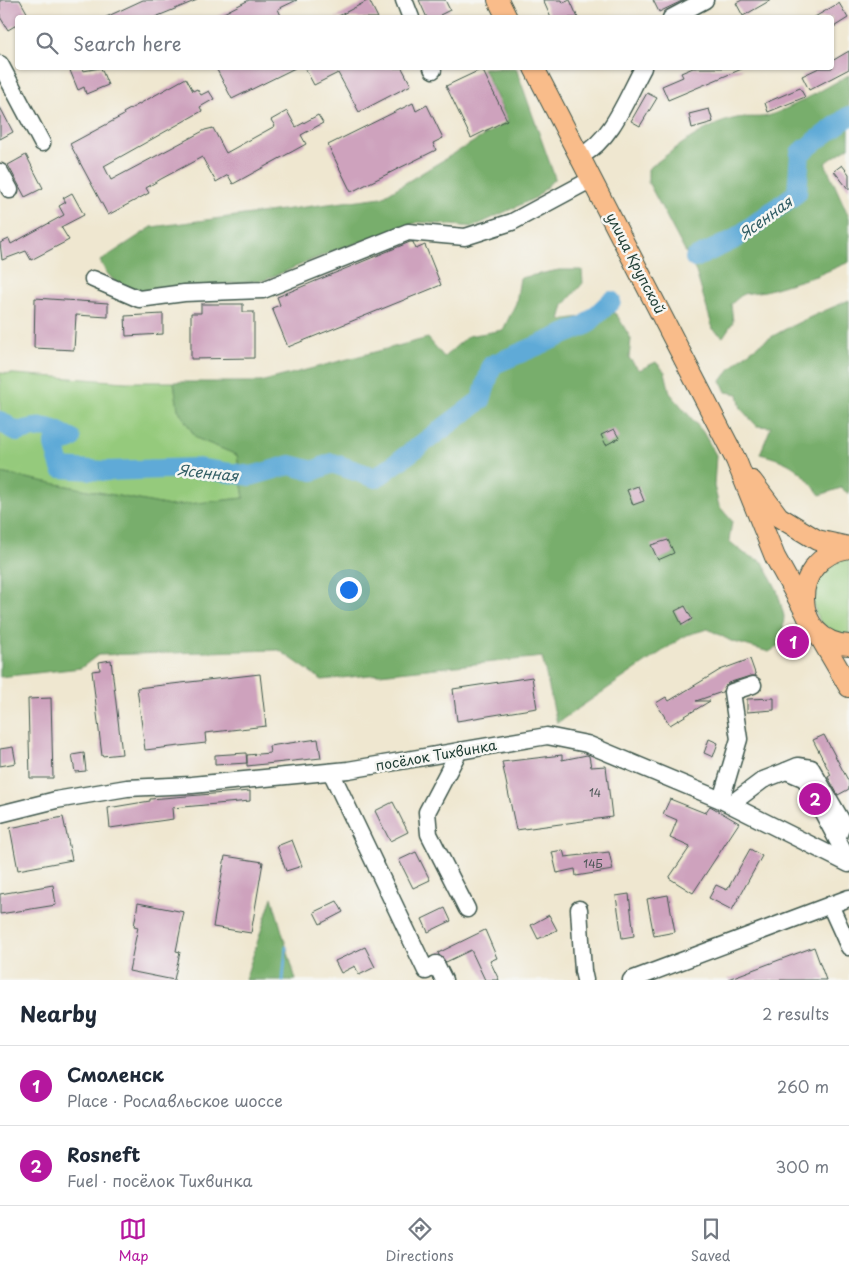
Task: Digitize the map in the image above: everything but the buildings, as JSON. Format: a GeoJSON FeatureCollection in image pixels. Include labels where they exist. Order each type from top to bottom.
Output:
{"type":"FeatureCollection","features":[{"type":"Feature","properties":{"kind":"main road"},"geometry":{"type":"LineString","coordinates":[[498,0],[506,15]]}},
{"type":"Feature","properties":{"kind":"main road","name":"улица Крупской"},"geometry":{"type":"LineString","coordinates":[[535,70],[736,460],[775,556],[849,687]]}},
{"type":"Feature","properties":{"kind":"main road","name":"улица Крупской"},"geometry":{"type":"LineString","coordinates":[[736,460],[779,517],[817,540],[849,548]]}},
{"type":"Feature","properties":{"kind":"main road"},"geometry":{"type":"LineString","coordinates":[[849,548],[838,550],[815,564],[808,576],[804,602],[810,621],[833,642],[849,645]]}},
{"type":"Feature","properties":{"kind":"street"},"geometry":{"type":"LineString","coordinates":[[404,0],[410,15]]}},
{"type":"Feature","properties":{"kind":"street"},"geometry":{"type":"LineString","coordinates":[[676,15],[705,0]]}},
{"type":"Feature","properties":{"kind":"street"},"geometry":{"type":"LineString","coordinates":[[0,64],[42,143]]}},
{"type":"Feature","properties":{"kind":"street"},"geometry":{"type":"LineString","coordinates":[[581,156],[593,149],[604,139],[642,70]]}},
{"type":"Feature","properties":{"kind":"street"},"geometry":{"type":"LineString","coordinates":[[0,172],[10,190]]}},
{"type":"Feature","properties":{"kind":"street"},"geometry":{"type":"LineString","coordinates":[[93,279],[140,299],[184,294],[264,290],[408,232],[465,237],[512,222],[592,179]]}},
{"type":"Feature","properties":{"kind":"street"},"geometry":{"type":"LineString","coordinates":[[726,802],[739,740],[732,692],[753,685]]}},
{"type":"Feature","properties":{"kind":"street","name":"посёлок Тихвинка"},"geometry":{"type":"LineString","coordinates":[[0,814],[56,800],[127,788],[192,785],[331,772],[547,736],[587,744],[726,802],[849,863]]}},
{"type":"Feature","properties":{"kind":"street"},"geometry":{"type":"LineString","coordinates":[[459,751],[427,812],[429,834],[467,909]]}},
{"type":"Feature","properties":{"kind":"street"},"geometry":{"type":"LineString","coordinates":[[726,802],[764,780],[786,771],[804,779],[849,863]]}},
{"type":"Feature","properties":{"kind":"street"},"geometry":{"type":"LineString","coordinates":[[331,772],[426,970],[436,964],[444,980]]}},
{"type":"Feature","properties":{"kind":"street"},"geometry":{"type":"LineString","coordinates":[[631,980],[849,898]]}},
{"type":"Feature","properties":{"kind":"street"},"geometry":{"type":"LineString","coordinates":[[830,905],[849,947]]}},
{"type":"Feature","properties":{"kind":"street"},"geometry":{"type":"LineString","coordinates":[[579,909],[583,972],[586,980]]}},
{"type":"Feature","properties":{"kind":"green space"},"geometry":{"type":"Polygon","coordinates":[[[484,70],[517,70],[555,178],[537,197],[473,227],[419,222],[331,252],[265,280],[142,293],[116,283],[106,272],[100,261],[152,227],[382,197],[508,121],[484,70]]]}},
{"type":"Feature","properties":{"kind":"green space"},"geometry":{"type":"Polygon","coordinates":[[[849,75],[849,147],[825,163],[849,217],[849,262],[816,276],[765,291],[743,294],[731,304],[733,322],[723,337],[713,329],[696,272],[648,182],[648,169],[679,146],[713,126],[737,118],[771,115],[849,75]]]}},
{"type":"Feature","properties":{"kind":"green space"},"geometry":{"type":"Polygon","coordinates":[[[559,270],[582,270],[583,283],[564,305],[560,320],[581,317],[599,303],[617,315],[631,339],[629,358],[639,370],[656,362],[665,372],[670,393],[703,432],[716,455],[714,486],[719,506],[732,521],[729,541],[745,554],[763,562],[777,590],[784,616],[782,644],[769,652],[731,641],[708,629],[686,635],[557,723],[542,657],[322,680],[279,650],[98,655],[81,668],[0,677],[0,473],[170,506],[244,498],[237,455],[196,438],[178,409],[174,382],[260,382],[428,338],[444,357],[468,336],[503,330],[516,303],[520,278],[559,270]]]}},
{"type":"Feature","properties":{"kind":"green space"},"geometry":{"type":"Polygon","coordinates":[[[849,300],[849,494],[841,488],[820,495],[807,479],[794,468],[780,460],[760,454],[771,427],[757,426],[741,409],[738,394],[726,392],[721,381],[747,354],[762,343],[797,324],[849,300]]]}},
{"type":"Feature","properties":{"kind":"green space"},"geometry":{"type":"Polygon","coordinates":[[[0,373],[126,382],[174,382],[178,409],[196,438],[237,455],[244,498],[170,506],[0,473],[0,373]]]}},
{"type":"Feature","properties":{"kind":"green space"},"geometry":{"type":"Polygon","coordinates":[[[849,556],[849,638],[836,634],[825,627],[816,613],[813,597],[816,581],[824,567],[849,556]]]}},
{"type":"Feature","properties":{"kind":"green space"},"geometry":{"type":"Polygon","coordinates":[[[272,897],[296,980],[245,980],[272,897]]]}},
{"type":"Feature","properties":{"kind":"waterway","name":"Ясенная"},"geometry":{"type":"LineString","coordinates":[[695,258],[733,240],[797,193],[800,153],[849,116]]}},
{"type":"Feature","properties":{"kind":"waterway","name":"Ясенная"},"geometry":{"type":"LineString","coordinates":[[0,421],[17,432],[39,427],[57,431],[71,439],[54,445],[61,468],[106,471],[196,468],[251,476],[290,465],[313,471],[332,463],[376,478],[481,400],[492,365],[586,325],[611,301]]}},
{"type":"Feature","properties":{"kind":"waterway"},"geometry":{"type":"LineString","coordinates":[[283,980],[286,947]]}},
{"type":"Feature","properties":{"kind":"place","name":"Смоленск"},"geometry":{"type":"Point","coordinates":[793,642]}},
{"type":"Feature","properties":{"kind":"place","name":"Rosneft"},"geometry":{"type":"Point","coordinates":[815,799]}}]}
